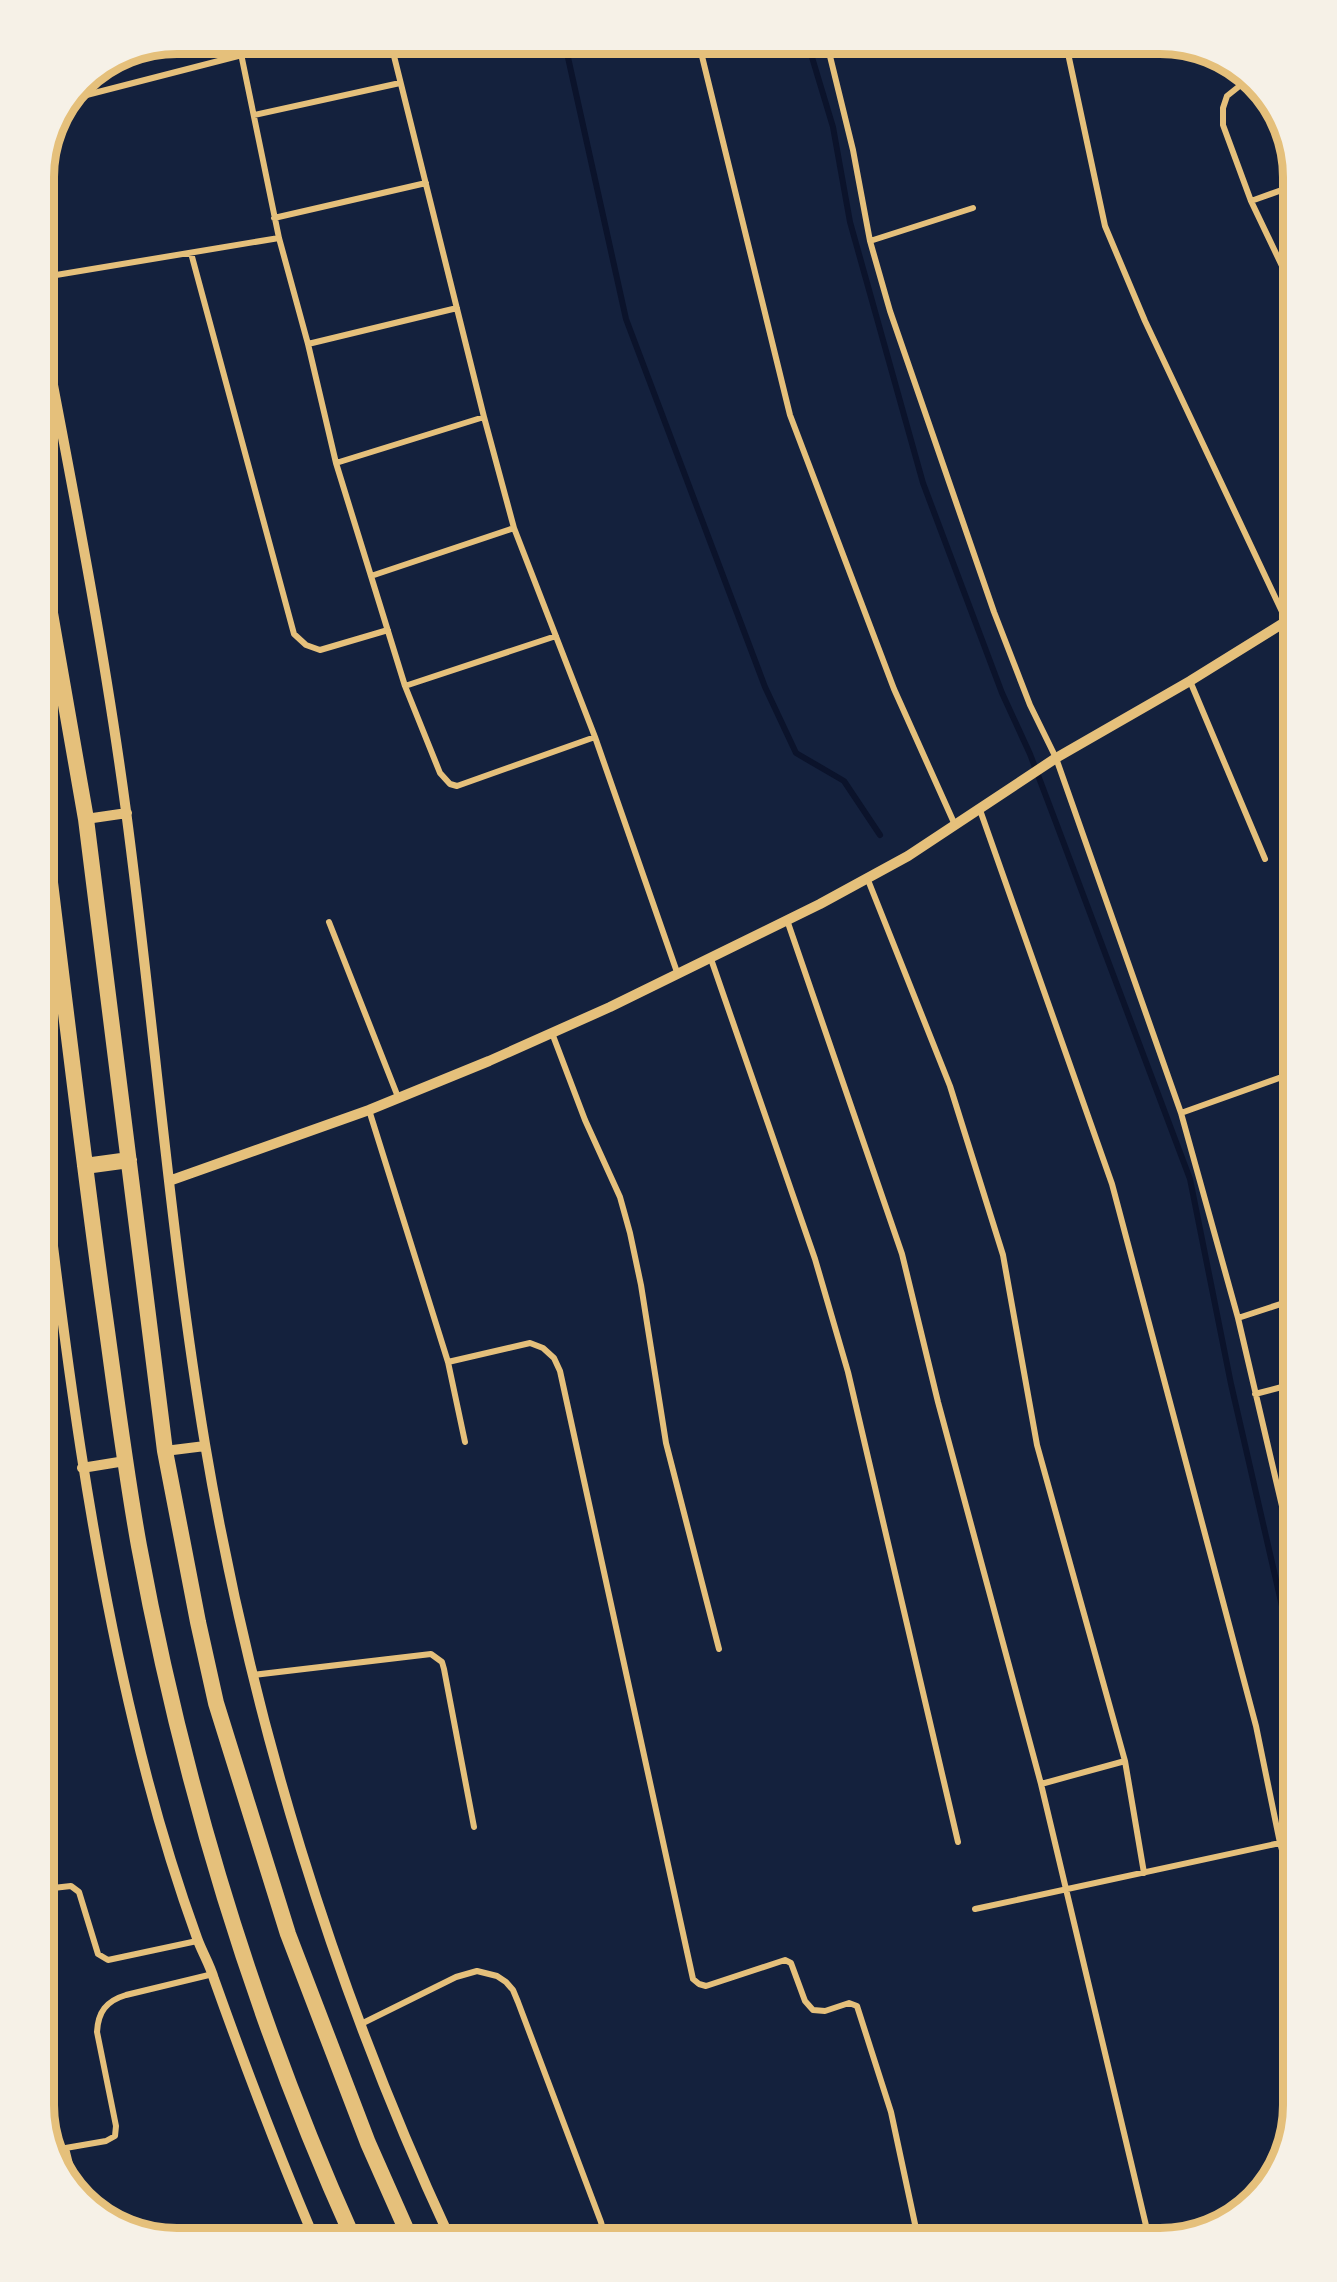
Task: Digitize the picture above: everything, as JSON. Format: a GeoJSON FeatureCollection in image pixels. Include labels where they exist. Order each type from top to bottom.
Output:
{"type":"FeatureCollection","features":[{"type":"Feature","properties":{"kind":"highway"},"geometry":{"type":"LineString","coordinates":[[54,636],[86,819],[165,1451],[198,1622],[216,1703],[288,1934],[340,2073],[406,2228]]}},
{"type":"Feature","properties":{"kind":"highway"},"geometry":{"type":"LineString","coordinates":[[54,915],[125,1461],[156,1631],[192,1779],[221,1884],[276,2049],[349,2228]]}},
{"type":"Feature","properties":{"kind":"highway"},"geometry":{"type":"LineString","coordinates":[[85,1166],[129,1160]]}},
{"type":"Feature","properties":{"kind":"street"},"geometry":{"type":"LineString","coordinates":[[393,54],[514,528],[595,738],[678,975]]}},
{"type":"Feature","properties":{"kind":"street"},"geometry":{"type":"LineString","coordinates":[[701,54],[789,415],[894,689],[955,825]]}},
{"type":"Feature","properties":{"kind":"street"},"geometry":{"type":"LineString","coordinates":[[829,54],[853,150],[870,242],[890,311],[994,612],[1030,705],[1056,758],[1180,1113],[1238,1318],[1283,1511]]}},
{"type":"Feature","properties":{"kind":"street"},"geometry":{"type":"LineString","coordinates":[[1068,54],[1105,226],[1145,321],[1283,605]]}},
{"type":"Feature","properties":{"kind":"street"},"geometry":{"type":"LineString","coordinates":[[85,95],[242,55],[274,218],[308,344],[336,463],[405,686],[440,773],[450,784],[457,786],[595,738]]}},
{"type":"Feature","properties":{"kind":"street"},"geometry":{"type":"LineString","coordinates":[[254,115],[400,83]]}},
{"type":"Feature","properties":{"kind":"street"},"geometry":{"type":"LineString","coordinates":[[1241,84],[1227,96],[1223,108],[1223,125],[1251,201],[1283,268]]}},
{"type":"Feature","properties":{"kind":"street"},"geometry":{"type":"LineString","coordinates":[[274,218],[426,183]]}},
{"type":"Feature","properties":{"kind":"street"},"geometry":{"type":"LineString","coordinates":[[1251,201],[1283,190]]}},
{"type":"Feature","properties":{"kind":"street"},"geometry":{"type":"LineString","coordinates":[[870,242],[973,208]]}},
{"type":"Feature","properties":{"kind":"street"},"geometry":{"type":"LineString","coordinates":[[54,275],[279,238]]}},
{"type":"Feature","properties":{"kind":"street"},"geometry":{"type":"LineString","coordinates":[[191,253],[294,634],[306,645],[320,650],[388,630]]}},
{"type":"Feature","properties":{"kind":"street"},"geometry":{"type":"LineString","coordinates":[[308,344],[458,308]]}},
{"type":"Feature","properties":{"kind":"street"},"geometry":{"type":"LineString","coordinates":[[54,392],[107,681],[127,813],[169,1181],[205,1446],[252,1676],[303,1856],[361,2024],[446,2228]]}},
{"type":"Feature","properties":{"kind":"street"},"geometry":{"type":"LineString","coordinates":[[336,463],[484,417]]}},
{"type":"Feature","properties":{"kind":"street"},"geometry":{"type":"LineString","coordinates":[[371,576],[514,528]]}},
{"type":"Feature","properties":{"kind":"street"},"geometry":{"type":"LineString","coordinates":[[169,1181],[369,1110],[489,1061],[711,959],[868,880],[980,810],[1056,758],[1190,681],[1283,623]]}},
{"type":"Feature","properties":{"kind":"street"},"geometry":{"type":"LineString","coordinates":[[405,686],[556,636]]}},
{"type":"Feature","properties":{"kind":"street"},"geometry":{"type":"LineString","coordinates":[[1190,681],[1265,860]]}},
{"type":"Feature","properties":{"kind":"street"},"geometry":{"type":"LineString","coordinates":[[980,810],[1112,1184],[1256,1726],[1283,1854]]}},
{"type":"Feature","properties":{"kind":"street"},"geometry":{"type":"LineString","coordinates":[[86,819],[127,813]]}},
{"type":"Feature","properties":{"kind":"street"},"geometry":{"type":"LineString","coordinates":[[868,880],[950,1086],[1003,1255],[1037,1445],[1125,1761],[1144,1873]]}},
{"type":"Feature","properties":{"kind":"street"},"geometry":{"type":"LineString","coordinates":[[787,920],[902,1254],[938,1402],[1041,1784],[1147,2228]]}},
{"type":"Feature","properties":{"kind":"street"},"geometry":{"type":"LineString","coordinates":[[329,921],[398,1097]]}},
{"type":"Feature","properties":{"kind":"street"},"geometry":{"type":"LineString","coordinates":[[711,959],[815,1259],[848,1372],[958,1842]]}},
{"type":"Feature","properties":{"kind":"street"},"geometry":{"type":"LineString","coordinates":[[552,1032],[585,1120],[613,1178],[627,1224],[641,1285],[666,1443],[719,1649]]}},
{"type":"Feature","properties":{"kind":"street"},"geometry":{"type":"LineString","coordinates":[[1180,1113],[1283,1077]]}},
{"type":"Feature","properties":{"kind":"street"},"geometry":{"type":"LineString","coordinates":[[369,1110],[448,1362],[465,1442]]}},
{"type":"Feature","properties":{"kind":"street"},"geometry":{"type":"LineString","coordinates":[[54,1268],[95,1544],[134,1725],[158,1814],[197,1941],[213,1974],[280,2160],[310,2228]]}},
{"type":"Feature","properties":{"kind":"street"},"geometry":{"type":"LineString","coordinates":[[1238,1318],[1283,1303]]}},
{"type":"Feature","properties":{"kind":"street"},"geometry":{"type":"LineString","coordinates":[[448,1362],[530,1343],[543,1348],[554,1358],[560,1371],[693,1979],[706,1986],[788,1961],[793,1967],[805,2001],[813,2010],[819,2012],[849,2003],[857,2006],[891,2112],[916,2228]]}},
{"type":"Feature","properties":{"kind":"street"},"geometry":{"type":"LineString","coordinates":[[1255,1394],[1283,1387]]}},
{"type":"Feature","properties":{"kind":"street"},"geometry":{"type":"LineString","coordinates":[[165,1451],[205,1446]]}},
{"type":"Feature","properties":{"kind":"street"},"geometry":{"type":"LineString","coordinates":[[82,1468],[125,1461]]}},
{"type":"Feature","properties":{"kind":"street"},"geometry":{"type":"LineString","coordinates":[[252,1676],[431,1654],[437,1657],[444,1669],[474,1827]]}},
{"type":"Feature","properties":{"kind":"street"},"geometry":{"type":"LineString","coordinates":[[1041,1784],[1125,1761]]}},
{"type":"Feature","properties":{"kind":"street"},"geometry":{"type":"LineString","coordinates":[[975,1909],[1280,1843]]}},
{"type":"Feature","properties":{"kind":"street"},"geometry":{"type":"LineString","coordinates":[[54,1888],[71,1887],[76,1888],[79,1892],[98,1954],[102,1958],[108,1960],[197,1941]]}},
{"type":"Feature","properties":{"kind":"street"},"geometry":{"type":"LineString","coordinates":[[361,2024],[466,1973],[487,1972],[506,1982],[513,1990],[518,2002],[602,2228]]}},
{"type":"Feature","properties":{"kind":"street"},"geometry":{"type":"LineString","coordinates":[[63,2149],[111,2140],[117,2131],[97,2032],[97,2019],[103,2008],[113,1999],[213,1974]]}},
{"type":"Feature","properties":{"kind":"street"},"geometry":{"type":"LineString","coordinates":[[66,2148],[70,2164]]}},
{"type":"Feature","properties":{"kind":"waterway"},"geometry":{"type":"LineString","coordinates":[[567,54],[626,319],[765,687],[796,753],[844,781],[880,835]]}},
{"type":"Feature","properties":{"kind":"waterway"},"geometry":{"type":"LineString","coordinates":[[811,54],[833,127],[850,222],[923,483],[1002,693],[1030,754],[1190,1179],[1231,1384],[1283,1610]]}}]}
